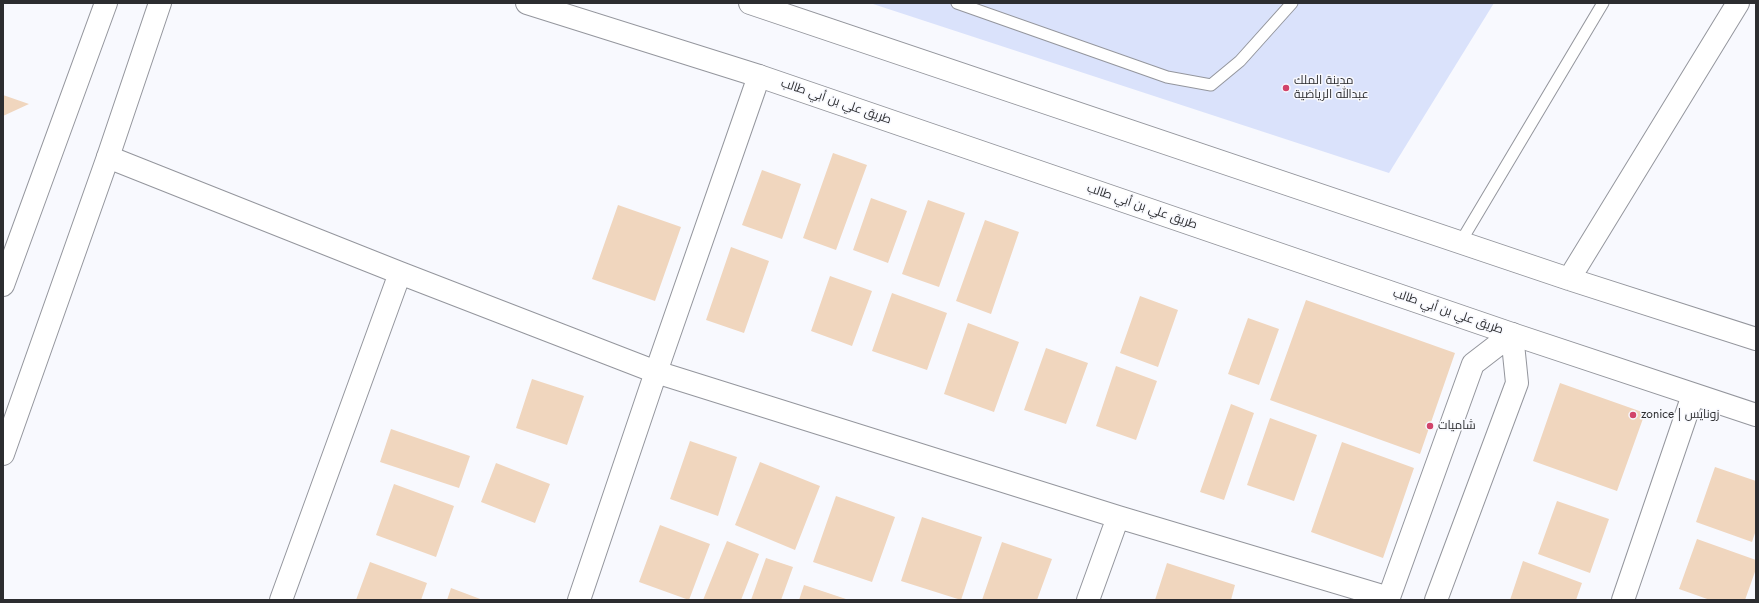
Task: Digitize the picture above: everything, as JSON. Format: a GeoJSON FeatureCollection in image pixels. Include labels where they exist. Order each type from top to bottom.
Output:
{"type":"FeatureCollection","features":[{"type":"Feature","properties":{"kind":"street"},"geometry":{"type":"LineString","coordinates":[[3,285],[106,3]]}},
{"type":"Feature","properties":{"kind":"street"},"geometry":{"type":"LineString","coordinates":[[3,454],[108,157],[160,3]]}},
{"type":"Feature","properties":{"kind":"street","name":"طريق علي بن أبي طالب"},"geometry":{"type":"LineString","coordinates":[[527,3],[759,76],[1512,334],[1756,415]]}},
{"type":"Feature","properties":{"kind":"street"},"geometry":{"type":"LineString","coordinates":[[750,3],[1460,243],[1756,339]]}},
{"type":"Feature","properties":{"kind":"street"},"geometry":{"type":"LineString","coordinates":[[1569,279],[1738,3]]}},
{"type":"Feature","properties":{"kind":"street"},"geometry":{"type":"LineString","coordinates":[[579,600],[656,372],[759,76]]}},
{"type":"Feature","properties":{"kind":"street"},"geometry":{"type":"LineString","coordinates":[[108,157],[400,273],[656,372],[1118,517],[1388,599],[1473,364],[1512,334]]}},
{"type":"Feature","properties":{"kind":"street"},"geometry":{"type":"LineString","coordinates":[[281,600],[400,273]]}},
{"type":"Feature","properties":{"kind":"street"},"geometry":{"type":"LineString","coordinates":[[1436,600],[1518,383],[1512,334]]}},
{"type":"Feature","properties":{"kind":"street"},"geometry":{"type":"LineString","coordinates":[[1623,600],[1694,395]]}},
{"type":"Feature","properties":{"kind":"street"},"geometry":{"type":"LineString","coordinates":[[1088,600],[1118,517]]}},
{"type":"Feature","properties":{"kind":"lane"},"geometry":{"type":"LineString","coordinates":[[958,3],[1167,77],[1211,85],[1240,61],[1292,3]]}},
{"type":"Feature","properties":{"kind":"lane"},"geometry":{"type":"LineString","coordinates":[[1460,243],[1604,3]]}},
{"type":"Feature","properties":{"kind":"shaded area","name":"مدينة الملك عبدالله الرياضية"},"geometry":{"type":"Polygon","coordinates":[[[870,3],[1494,3],[1389,173],[870,3]]]}},
{"type":"Feature","properties":{"kind":"building"},"geometry":{"type":"Polygon","coordinates":[[[3,95],[29,104],[3,116],[3,95]]]}},
{"type":"Feature","properties":{"kind":"building"},"geometry":{"type":"Polygon","coordinates":[[[833,153],[867,165],[836,250],[803,238],[833,153]]]}},
{"type":"Feature","properties":{"kind":"building"},"geometry":{"type":"Polygon","coordinates":[[[762,170],[801,184],[782,239],[742,225],[762,170]]]}},
{"type":"Feature","properties":{"kind":"building"},"geometry":{"type":"Polygon","coordinates":[[[871,198],[907,211],[888,263],[853,250],[871,198]]]}},
{"type":"Feature","properties":{"kind":"building"},"geometry":{"type":"Polygon","coordinates":[[[928,200],[965,213],[939,287],[902,274],[928,200]]]}},
{"type":"Feature","properties":{"kind":"building"},"geometry":{"type":"Polygon","coordinates":[[[618,205],[681,227],[655,301],[592,279],[618,205]]]}},
{"type":"Feature","properties":{"kind":"building"},"geometry":{"type":"Polygon","coordinates":[[[985,220],[1019,232],[991,314],[956,301],[985,220]]]}},
{"type":"Feature","properties":{"kind":"building"},"geometry":{"type":"Polygon","coordinates":[[[731,247],[769,261],[744,333],[706,320],[731,247]]]}},
{"type":"Feature","properties":{"kind":"building"},"geometry":{"type":"Polygon","coordinates":[[[830,276],[872,291],[852,346],[811,331],[830,276]]]}},
{"type":"Feature","properties":{"kind":"building"},"geometry":{"type":"Polygon","coordinates":[[[892,293],[947,313],[927,370],[872,351],[892,293]]]}},
{"type":"Feature","properties":{"kind":"building"},"geometry":{"type":"Polygon","coordinates":[[[1140,296],[1178,310],[1158,367],[1120,353],[1140,296]]]}},
{"type":"Feature","properties":{"kind":"building"},"geometry":{"type":"Polygon","coordinates":[[[1306,300],[1455,353],[1420,454],[1270,400],[1306,300]]]}},
{"type":"Feature","properties":{"kind":"building"},"geometry":{"type":"Polygon","coordinates":[[[1248,318],[1279,329],[1259,385],[1228,374],[1248,318]]]}},
{"type":"Feature","properties":{"kind":"building"},"geometry":{"type":"Polygon","coordinates":[[[968,323],[1019,342],[994,412],[944,394],[968,323]]]}},
{"type":"Feature","properties":{"kind":"building"},"geometry":{"type":"Polygon","coordinates":[[[1046,348],[1088,363],[1066,424],[1024,410],[1046,348]]]}},
{"type":"Feature","properties":{"kind":"building"},"geometry":{"type":"Polygon","coordinates":[[[1116,366],[1157,381],[1136,440],[1096,426],[1116,366]]]}},
{"type":"Feature","properties":{"kind":"building"},"geometry":{"type":"Polygon","coordinates":[[[532,379],[584,396],[567,445],[516,428],[532,379]]]}},
{"type":"Feature","properties":{"kind":"building"},"geometry":{"type":"Polygon","coordinates":[[[1560,383],[1645,413],[1617,491],[1533,461],[1560,383]]]}},
{"type":"Feature","properties":{"kind":"building"},"geometry":{"type":"Polygon","coordinates":[[[1231,404],[1254,413],[1224,500],[1200,492],[1231,404]]]}},
{"type":"Feature","properties":{"kind":"building"},"geometry":{"type":"Polygon","coordinates":[[[1270,418],[1317,435],[1294,501],[1247,485],[1270,418]]]}},
{"type":"Feature","properties":{"kind":"building"},"geometry":{"type":"Polygon","coordinates":[[[391,429],[470,456],[459,488],[380,462],[391,429]]]}},
{"type":"Feature","properties":{"kind":"building"},"geometry":{"type":"Polygon","coordinates":[[[690,441],[737,457],[718,516],[670,499],[690,441]]]}},
{"type":"Feature","properties":{"kind":"building"},"geometry":{"type":"Polygon","coordinates":[[[1342,442],[1414,468],[1383,558],[1311,532],[1342,442]]]}},
{"type":"Feature","properties":{"kind":"building"},"geometry":{"type":"Polygon","coordinates":[[[760,462],[820,486],[795,550],[735,525],[760,462]]]}},
{"type":"Feature","properties":{"kind":"building"},"geometry":{"type":"Polygon","coordinates":[[[496,463],[550,484],[535,523],[481,502],[496,463]]]}},
{"type":"Feature","properties":{"kind":"building"},"geometry":{"type":"Polygon","coordinates":[[[1715,467],[1756,481],[1756,530],[1752,542],[1696,522],[1715,467]]]}},
{"type":"Feature","properties":{"kind":"building"},"geometry":{"type":"Polygon","coordinates":[[[394,484],[454,506],[436,557],[376,535],[394,484]]]}},
{"type":"Feature","properties":{"kind":"building"},"geometry":{"type":"Polygon","coordinates":[[[836,496],[895,517],[872,582],[813,562],[836,496]]]}},
{"type":"Feature","properties":{"kind":"building"},"geometry":{"type":"Polygon","coordinates":[[[1557,501],[1609,519],[1590,573],[1538,554],[1557,501]]]}},
{"type":"Feature","properties":{"kind":"building"},"geometry":{"type":"Polygon","coordinates":[[[922,517],[982,537],[961,600],[901,581],[922,517]]]}},
{"type":"Feature","properties":{"kind":"building"},"geometry":{"type":"Polygon","coordinates":[[[660,525],[710,544],[689,600],[639,582],[660,525]]]}},
{"type":"Feature","properties":{"kind":"building"},"geometry":{"type":"Polygon","coordinates":[[[1697,539],[1756,560],[1756,569],[1745,600],[1710,600],[1679,589],[1697,539]]]}},
{"type":"Feature","properties":{"kind":"building"},"geometry":{"type":"Polygon","coordinates":[[[727,541],[759,554],[741,600],[703,600],[727,541]]]}},
{"type":"Feature","properties":{"kind":"building"},"geometry":{"type":"Polygon","coordinates":[[[1002,542],[1052,559],[1037,600],[982,600],[1002,542]]]}},
{"type":"Feature","properties":{"kind":"building"},"geometry":{"type":"Polygon","coordinates":[[[766,558],[793,567],[781,600],[751,600],[766,558]]]}},
{"type":"Feature","properties":{"kind":"building"},"geometry":{"type":"Polygon","coordinates":[[[1523,561],[1582,583],[1576,600],[1510,600],[1523,561]]]}},
{"type":"Feature","properties":{"kind":"building"},"geometry":{"type":"Polygon","coordinates":[[[370,562],[427,583],[421,600],[356,600],[370,562]]]}},
{"type":"Feature","properties":{"kind":"building"},"geometry":{"type":"Polygon","coordinates":[[[1167,563],[1235,585],[1231,600],[1155,600],[1167,563]]]}},
{"type":"Feature","properties":{"kind":"building"},"geometry":{"type":"Polygon","coordinates":[[[804,585],[849,600],[799,600],[804,585]]]}},
{"type":"Feature","properties":{"kind":"building"},"geometry":{"type":"Polygon","coordinates":[[[451,588],[483,600],[447,600],[451,588]]]}},
{"type":"Feature","properties":{"kind":"place","name":"مدينة الملك عبدالله الرياضية"},"geometry":{"type":"Point","coordinates":[1286,88]}},
{"type":"Feature","properties":{"kind":"place","name":"zonice | زونايس"},"geometry":{"type":"Point","coordinates":[1633,415]}},
{"type":"Feature","properties":{"kind":"place","name":"شاميات"},"geometry":{"type":"Point","coordinates":[1430,426]}}]}
